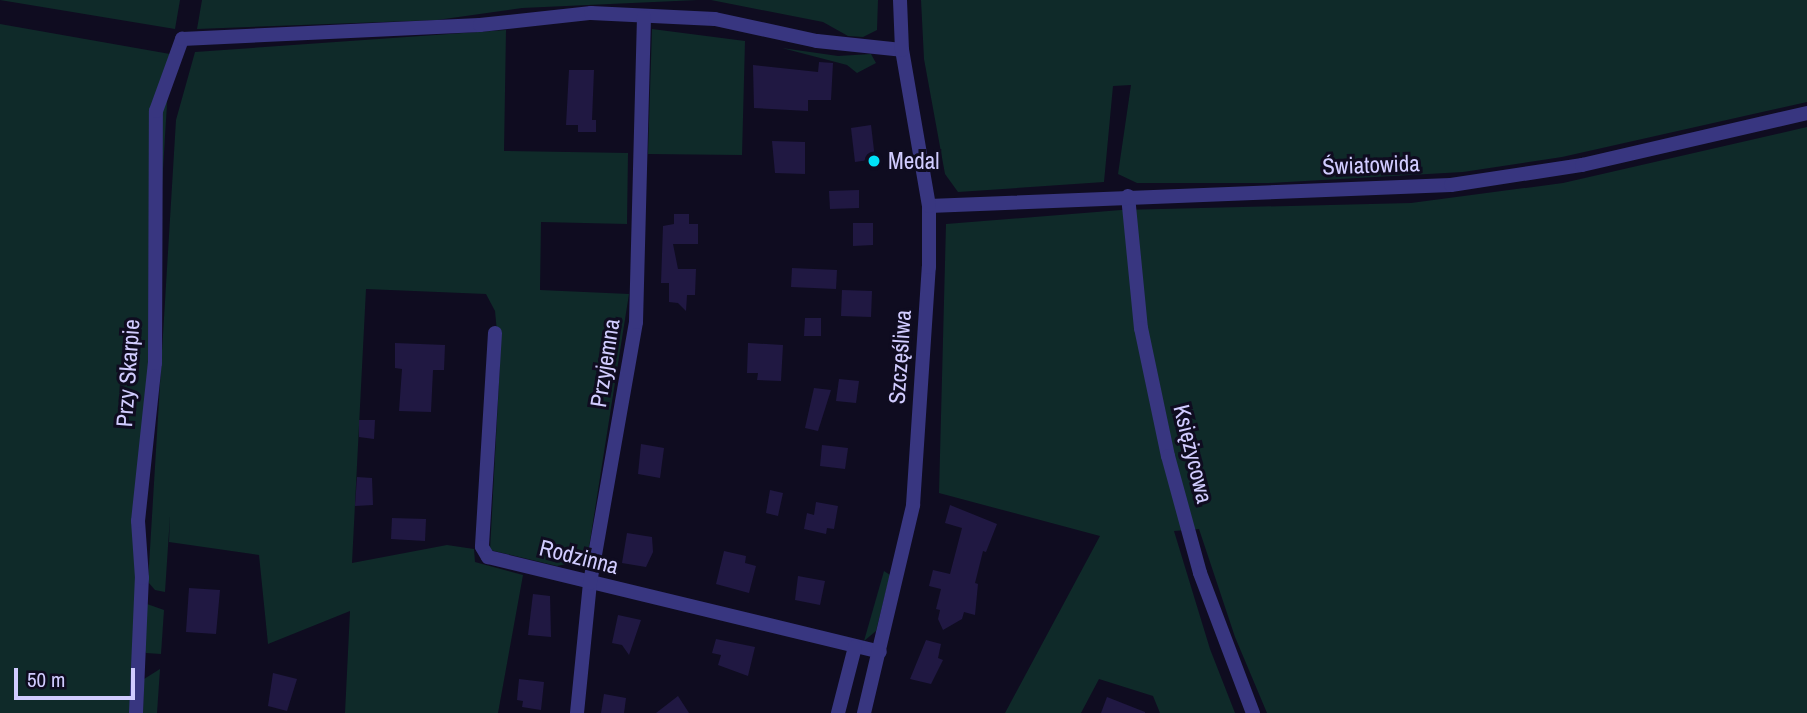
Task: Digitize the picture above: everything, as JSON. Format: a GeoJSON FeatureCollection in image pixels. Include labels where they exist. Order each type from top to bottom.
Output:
{"type":"FeatureCollection","features":[{"type":"Feature","properties":{"kind":"street","name":"Szczęśliwa"},"geometry":{"type":"LineString","coordinates":[[864,713],[913,505],[929,206],[902,50],[900,0]]}},
{"type":"Feature","properties":{"kind":"street","name":"Przy Skarpie"},"geometry":{"type":"LineString","coordinates":[[136,713],[142,578],[138,522],[155,363],[156,111],[182,39],[480,25],[591,13],[644,17]]}},
{"type":"Feature","properties":{"kind":"street"},"geometry":{"type":"LineString","coordinates":[[644,17],[715,19],[817,41],[902,50]]}},
{"type":"Feature","properties":{"kind":"street","name":"Przyjemna"},"geometry":{"type":"LineString","coordinates":[[577,713],[590,583],[636,322],[644,17]]}},
{"type":"Feature","properties":{"kind":"street","name":"Światowida"},"geometry":{"type":"LineString","coordinates":[[929,206],[1128,196],[1451,186],[1582,165],[1807,113]]}},
{"type":"Feature","properties":{"kind":"street","name":"Księżycowa"},"geometry":{"type":"LineString","coordinates":[[1128,196],[1141,328],[1168,456],[1200,573],[1253,713]]}},
{"type":"Feature","properties":{"kind":"street","name":"Rodzinna"},"geometry":{"type":"LineString","coordinates":[[495,333],[483,551],[490,559],[880,652]]}},
{"type":"Feature","properties":{"kind":"street"},"geometry":{"type":"LineString","coordinates":[[838,713],[855,647]]}},
{"type":"Feature","properties":{"kind":"green space"},"geometry":{"type":"Polygon","coordinates":[[[0,0],[180,0],[175,29],[0,0]]]}},
{"type":"Feature","properties":{"kind":"green space"},"geometry":{"type":"Polygon","coordinates":[[[202,0],[698,0],[522,8],[437,20],[197,29],[202,0]]]}},
{"type":"Feature","properties":{"kind":"green space"},"geometry":{"type":"Polygon","coordinates":[[[711,0],[878,0],[877,30],[863,37],[848,36],[823,22],[711,0]]]}},
{"type":"Feature","properties":{"kind":"green space"},"geometry":{"type":"Polygon","coordinates":[[[921,0],[1807,0],[1807,102],[1562,157],[1463,172],[1269,183],[1137,183],[1118,174],[1131,85],[1113,86],[1104,182],[958,192],[945,174],[924,59],[921,0]]]}},
{"type":"Feature","properties":{"kind":"green space"},"geometry":{"type":"Polygon","coordinates":[[[0,24],[170,54],[130,713],[0,713],[0,24]]]}},
{"type":"Feature","properties":{"kind":"green space"},"geometry":{"type":"Polygon","coordinates":[[[652,29],[745,41],[742,155],[648,154],[652,29]]]}},
{"type":"Feature","properties":{"kind":"green space"},"geometry":{"type":"Polygon","coordinates":[[[506,30],[504,151],[628,153],[627,224],[541,222],[540,290],[629,294],[587,560],[557,566],[490,550],[500,363],[495,311],[486,294],[366,289],[352,563],[447,545],[474,549],[475,562],[523,575],[498,713],[345,713],[350,611],[268,644],[259,555],[169,542],[170,516],[165,592],[155,590],[148,582],[176,120],[195,52],[506,30]]]}},
{"type":"Feature","properties":{"kind":"green space"},"geometry":{"type":"Polygon","coordinates":[[[782,48],[838,56],[871,54],[876,63],[857,73],[847,65],[782,48]]]}},
{"type":"Feature","properties":{"kind":"green space"},"geometry":{"type":"Polygon","coordinates":[[[1807,127],[1807,713],[1267,713],[1235,637],[1199,529],[1174,531],[1210,649],[1235,713],[1160,713],[1153,696],[1099,679],[1081,713],[1005,713],[1100,536],[939,493],[946,224],[1121,210],[1411,203],[1563,183],[1807,127]]]}},
{"type":"Feature","properties":{"kind":"green space"},"geometry":{"type":"Polygon","coordinates":[[[884,571],[890,575],[876,631],[864,641],[884,571]]]}},
{"type":"Feature","properties":{"kind":"green space"},"geometry":{"type":"Polygon","coordinates":[[[147,604],[164,610],[161,654],[146,653],[142,645],[147,604]]]}},
{"type":"Feature","properties":{"kind":"green space"},"geometry":{"type":"Polygon","coordinates":[[[160,669],[157,713],[143,713],[144,679],[160,669]]]}},
{"type":"Feature","properties":{"kind":"building"},"geometry":{"type":"Polygon","coordinates":[[[819,62],[833,63],[831,100],[808,100],[808,111],[754,108],[753,65],[818,72],[819,62]]]}},
{"type":"Feature","properties":{"kind":"building"},"geometry":{"type":"Polygon","coordinates":[[[569,70],[594,70],[592,120],[596,120],[596,132],[578,132],[578,125],[566,125],[569,70]]]}},
{"type":"Feature","properties":{"kind":"building"},"geometry":{"type":"Polygon","coordinates":[[[871,125],[875,159],[855,162],[851,128],[871,125]]]}},
{"type":"Feature","properties":{"kind":"building"},"geometry":{"type":"Polygon","coordinates":[[[772,141],[805,142],[805,174],[775,173],[772,141]]]}},
{"type":"Feature","properties":{"kind":"building"},"geometry":{"type":"Polygon","coordinates":[[[859,190],[859,208],[830,209],[829,191],[859,190]]]}},
{"type":"Feature","properties":{"kind":"building"},"geometry":{"type":"Polygon","coordinates":[[[674,214],[689,214],[689,224],[698,224],[698,244],[673,244],[678,269],[696,269],[695,295],[687,295],[686,311],[678,303],[669,302],[669,283],[661,283],[663,226],[674,224],[674,214]]]}},
{"type":"Feature","properties":{"kind":"building"},"geometry":{"type":"Polygon","coordinates":[[[853,223],[873,223],[873,245],[853,246],[853,223]]]}},
{"type":"Feature","properties":{"kind":"building"},"geometry":{"type":"Polygon","coordinates":[[[792,268],[837,270],[836,289],[791,287],[792,268]]]}},
{"type":"Feature","properties":{"kind":"building"},"geometry":{"type":"Polygon","coordinates":[[[842,290],[872,291],[871,317],[841,316],[842,290]]]}},
{"type":"Feature","properties":{"kind":"building"},"geometry":{"type":"Polygon","coordinates":[[[805,318],[821,318],[821,336],[804,336],[805,318]]]}},
{"type":"Feature","properties":{"kind":"building"},"geometry":{"type":"Polygon","coordinates":[[[395,343],[445,345],[444,370],[433,370],[431,412],[399,411],[402,369],[395,368],[395,343]]]}},
{"type":"Feature","properties":{"kind":"building"},"geometry":{"type":"Polygon","coordinates":[[[748,343],[783,345],[781,381],[757,380],[758,373],[747,373],[748,343]]]}},
{"type":"Feature","properties":{"kind":"building"},"geometry":{"type":"Polygon","coordinates":[[[839,379],[859,381],[856,403],[836,401],[839,379]]]}},
{"type":"Feature","properties":{"kind":"building"},"geometry":{"type":"Polygon","coordinates":[[[814,388],[831,390],[818,431],[805,428],[814,388]]]}},
{"type":"Feature","properties":{"kind":"building"},"geometry":{"type":"Polygon","coordinates":[[[359,420],[375,420],[374,439],[359,437],[359,420]]]}},
{"type":"Feature","properties":{"kind":"building"},"geometry":{"type":"Polygon","coordinates":[[[641,444],[664,448],[660,478],[638,474],[641,444]]]}},
{"type":"Feature","properties":{"kind":"building"},"geometry":{"type":"Polygon","coordinates":[[[822,445],[848,448],[845,469],[820,466],[822,445]]]}},
{"type":"Feature","properties":{"kind":"building"},"geometry":{"type":"Polygon","coordinates":[[[357,477],[372,478],[373,505],[355,506],[357,477]]]}},
{"type":"Feature","properties":{"kind":"building"},"geometry":{"type":"Polygon","coordinates":[[[770,490],[783,493],[778,516],[766,513],[770,490]]]}},
{"type":"Feature","properties":{"kind":"building"},"geometry":{"type":"Polygon","coordinates":[[[816,502],[838,506],[834,529],[827,528],[826,534],[804,529],[807,513],[814,515],[816,502]]]}},
{"type":"Feature","properties":{"kind":"building"},"geometry":{"type":"Polygon","coordinates":[[[950,505],[997,524],[986,552],[983,551],[975,583],[978,584],[975,615],[964,612],[962,619],[943,630],[938,619],[940,610],[936,609],[941,589],[929,586],[933,570],[950,574],[962,528],[945,523],[950,505]]]}},
{"type":"Feature","properties":{"kind":"building"},"geometry":{"type":"Polygon","coordinates":[[[392,518],[426,519],[425,541],[391,539],[392,518]]]}},
{"type":"Feature","properties":{"kind":"building"},"geometry":{"type":"Polygon","coordinates":[[[627,533],[652,537],[653,552],[646,567],[622,563],[627,533]]]}},
{"type":"Feature","properties":{"kind":"building"},"geometry":{"type":"Polygon","coordinates":[[[724,551],[746,556],[745,563],[756,566],[749,593],[716,584],[724,551]]]}},
{"type":"Feature","properties":{"kind":"building"},"geometry":{"type":"Polygon","coordinates":[[[798,576],[825,581],[820,605],[795,600],[798,576]]]}},
{"type":"Feature","properties":{"kind":"building"},"geometry":{"type":"Polygon","coordinates":[[[189,588],[220,590],[216,634],[186,632],[189,588]]]}},
{"type":"Feature","properties":{"kind":"building"},"geometry":{"type":"Polygon","coordinates":[[[533,594],[550,596],[551,637],[528,635],[533,594]]]}},
{"type":"Feature","properties":{"kind":"building"},"geometry":{"type":"Polygon","coordinates":[[[618,615],[641,620],[629,655],[622,645],[612,643],[618,615]]]}},
{"type":"Feature","properties":{"kind":"building"},"geometry":{"type":"Polygon","coordinates":[[[716,639],[755,647],[748,676],[718,665],[721,655],[712,653],[716,639]]]}},
{"type":"Feature","properties":{"kind":"building"},"geometry":{"type":"Polygon","coordinates":[[[926,640],[941,644],[938,658],[943,660],[931,684],[910,679],[926,640]]]}},
{"type":"Feature","properties":{"kind":"building"},"geometry":{"type":"Polygon","coordinates":[[[273,673],[297,679],[287,711],[268,706],[273,673]]]}},
{"type":"Feature","properties":{"kind":"building"},"geometry":{"type":"Polygon","coordinates":[[[519,679],[544,682],[541,710],[522,707],[523,701],[517,700],[519,679]]]}},
{"type":"Feature","properties":{"kind":"building"},"geometry":{"type":"Polygon","coordinates":[[[604,694],[626,698],[624,713],[601,713],[604,694]]]}},
{"type":"Feature","properties":{"kind":"building"},"geometry":{"type":"Polygon","coordinates":[[[678,696],[689,713],[656,713],[678,696]]]}},
{"type":"Feature","properties":{"kind":"building"},"geometry":{"type":"Polygon","coordinates":[[[1107,697],[1145,712],[1145,713],[1101,713],[1107,697]]]}},
{"type":"Feature","properties":{"kind":"place","name":"Medal"},"geometry":{"type":"Point","coordinates":[874,161]}}]}
